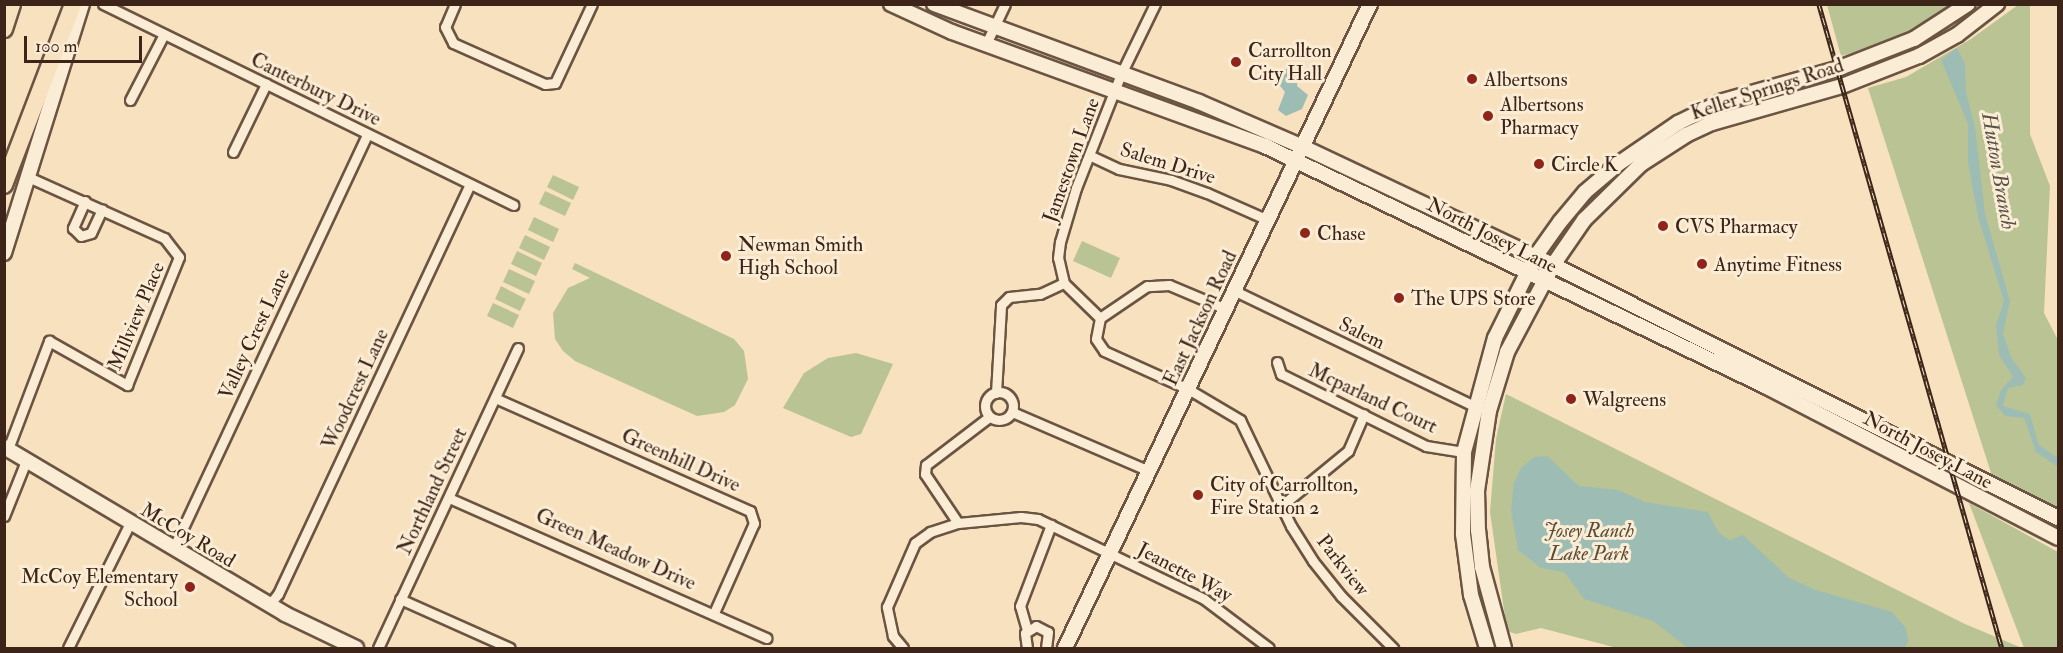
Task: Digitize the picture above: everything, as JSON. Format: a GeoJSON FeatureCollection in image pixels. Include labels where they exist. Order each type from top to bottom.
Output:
{"type":"FeatureCollection","features":[{"type":"Feature","properties":{"kind":"highway"},"geometry":{"type":"LineString","coordinates":[[4,29],[12,4]]}},
{"type":"Feature","properties":{"kind":"highway"},"geometry":{"type":"LineString","coordinates":[[4,185],[73,4]]}},
{"type":"Feature","properties":{"kind":"main road"},"geometry":{"type":"LineString","coordinates":[[4,253],[82,4]]}},
{"type":"Feature","properties":{"kind":"main road","name":"North Josey Lane"},"geometry":{"type":"LineString","coordinates":[[891,4],[986,44],[1246,137],[1543,283],[1765,386],[2058,538]]}},
{"type":"Feature","properties":{"kind":"main road","name":"North Josey Lane"},"geometry":{"type":"LineString","coordinates":[[934,4],[993,29],[1121,74],[1303,147],[1535,257],[2058,518]]}},
{"type":"Feature","properties":{"kind":"main road","name":"East Jackson Road"},"geometry":{"type":"LineString","coordinates":[[1065,648],[1370,4]]}},
{"type":"Feature","properties":{"kind":"main road","name":"Keller Springs Road"},"geometry":{"type":"LineString","coordinates":[[1487,648],[1471,595],[1463,534],[1464,452],[1474,406],[1495,338],[1535,257],[1585,192],[1652,139],[1723,101],[1837,69],[1914,39],[1968,4]]}},
{"type":"Feature","properties":{"kind":"main road","name":"Keller Springs Road"},"geometry":{"type":"LineString","coordinates":[[1503,648],[1482,567],[1478,531],[1477,491],[1489,411],[1507,352],[1543,283],[1584,220],[1641,164],[1712,123],[1842,86],[1919,56],[1958,35],[1997,4]]}},
{"type":"Feature","properties":{"kind":"main road"},"geometry":{"type":"LineString","coordinates":[[1770,106],[1798,92],[1803,77]]}},
{"type":"Feature","properties":{"kind":"main road"},"geometry":{"type":"LineString","coordinates":[[1368,195],[1375,193],[1401,204],[1416,200]]}},
{"type":"Feature","properties":{"kind":"main road"},"geometry":{"type":"LineString","coordinates":[[1410,216],[1421,212],[1452,225],[1464,223]]}},
{"type":"Feature","properties":{"kind":"main road"},"geometry":{"type":"LineString","coordinates":[[1474,406],[1489,411]]}},
{"type":"Feature","properties":{"kind":"main road"},"geometry":{"type":"LineString","coordinates":[[1846,429],[1851,424],[1910,444]]}},
{"type":"Feature","properties":{"kind":"main road","name":"McCoy Road"},"geometry":{"type":"LineString","coordinates":[[6,448],[268,605],[356,648]]}},
{"type":"Feature","properties":{"kind":"street","name":"Canterbury Drive"},"geometry":{"type":"LineString","coordinates":[[103,4],[513,205]]}},
{"type":"Feature","properties":{"kind":"street"},"geometry":{"type":"LineString","coordinates":[[455,4],[445,27],[453,43],[535,82],[555,83],[592,4]]}},
{"type":"Feature","properties":{"kind":"street"},"geometry":{"type":"LineString","coordinates":[[986,44],[1005,4]]}},
{"type":"Feature","properties":{"kind":"street","name":"Jamestown Lane"},"geometry":{"type":"LineString","coordinates":[[1064,283],[1058,258],[1060,242],[1121,74],[1155,4]]}},
{"type":"Feature","properties":{"kind":"street"},"geometry":{"type":"LineString","coordinates":[[130,100],[164,34]]}},
{"type":"Feature","properties":{"kind":"street"},"geometry":{"type":"LineString","coordinates":[[233,152],[266,84]]}},
{"type":"Feature","properties":{"kind":"street","name":"Valley Crest Lane"},"geometry":{"type":"LineString","coordinates":[[173,549],[367,134]]}},
{"type":"Feature","properties":{"kind":"street","name":"Salem Drive"},"geometry":{"type":"LineString","coordinates":[[1091,156],[1119,169],[1180,183],[1268,220]]}},
{"type":"Feature","properties":{"kind":"street","name":"Millview Place"},"geometry":{"type":"LineString","coordinates":[[6,448],[49,341],[127,385],[177,270],[179,257],[165,238],[28,177]]}},
{"type":"Feature","properties":{"kind":"street","name":"Woodcrest Lane"},"geometry":{"type":"LineString","coordinates":[[268,605],[278,594],[470,185]]}},
{"type":"Feature","properties":{"kind":"street"},"geometry":{"type":"LineString","coordinates":[[85,201],[73,228],[81,237],[91,233],[102,210]]}},
{"type":"Feature","properties":{"kind":"street"},"geometry":{"type":"LineString","coordinates":[[989,417],[986,401],[996,393],[1000,305],[1009,297],[1040,294],[1064,283],[1100,318],[1135,291],[1158,285],[1169,285],[1226,309]]}},
{"type":"Feature","properties":{"kind":"street","name":"Salem"},"geometry":{"type":"LineString","coordinates":[[1235,291],[1474,406]]}},
{"type":"Feature","properties":{"kind":"street","name":"Parkview"},"geometry":{"type":"LineString","coordinates":[[1100,318],[1096,339],[1104,351],[1188,389],[1240,420],[1281,506],[1314,561],[1341,596],[1393,648]]}},
{"type":"Feature","properties":{"kind":"street","name":"Northland Street"},"geometry":{"type":"LineString","coordinates":[[378,648],[518,348]]}},
{"type":"Feature","properties":{"kind":"street","name":"Mcparland Court"},"geometry":{"type":"LineString","coordinates":[[1277,362],[1281,374],[1426,446],[1464,452]]}},
{"type":"Feature","properties":{"kind":"street"},"geometry":{"type":"LineString","coordinates":[[996,393],[1008,396],[1012,412]]}},
{"type":"Feature","properties":{"kind":"street","name":"Greenhill Drive"},"geometry":{"type":"LineString","coordinates":[[495,398],[750,512],[754,523],[714,613]]}},
{"type":"Feature","properties":{"kind":"street"},"geometry":{"type":"LineString","coordinates":[[1012,412],[1149,471]]}},
{"type":"Feature","properties":{"kind":"street"},"geometry":{"type":"LineString","coordinates":[[989,417],[1002,420],[1012,412]]}},
{"type":"Feature","properties":{"kind":"street"},"geometry":{"type":"LineString","coordinates":[[1281,506],[1348,451],[1364,414]]}},
{"type":"Feature","properties":{"kind":"street"},"geometry":{"type":"LineString","coordinates":[[958,523],[925,474],[926,465],[989,417]]}},
{"type":"Feature","properties":{"kind":"street"},"geometry":{"type":"LineString","coordinates":[[4,516],[26,460]]}},
{"type":"Feature","properties":{"kind":"street","name":"Green Meadow Drive"},"geometry":{"type":"LineString","coordinates":[[449,498],[714,613],[766,638]]}},
{"type":"Feature","properties":{"kind":"street","name":"Jeanette Way"},"geometry":{"type":"LineString","coordinates":[[903,648],[893,636],[888,619],[889,598],[921,537],[958,523],[1020,517],[1051,525],[1204,599],[1269,648]]}},
{"type":"Feature","properties":{"kind":"street"},"geometry":{"type":"LineString","coordinates":[[68,648],[130,523]]}},
{"type":"Feature","properties":{"kind":"street"},"geometry":{"type":"LineString","coordinates":[[1028,630],[1020,606],[1051,525]]}},
{"type":"Feature","properties":{"kind":"street"},"geometry":{"type":"LineString","coordinates":[[400,598],[510,648]]}},
{"type":"Feature","properties":{"kind":"street"},"geometry":{"type":"LineString","coordinates":[[1027,648],[1024,637],[1028,630],[1036,626],[1044,628],[1050,636],[1048,647],[1061,648]]}},
{"type":"Feature","properties":{"kind":"green space"},"geometry":{"type":"Polygon","coordinates":[[[1827,5],[1951,5],[1935,19],[1885,44],[1841,56],[1827,5]]]}},
{"type":"Feature","properties":{"kind":"green space"},"geometry":{"type":"Polygon","coordinates":[[[2018,5],[2030,5],[2030,134],[2050,186],[2044,313],[2058,340],[2058,508],[1992,476],[1868,88],[1906,77],[1971,39],[2018,5]]]}},
{"type":"Feature","properties":{"kind":"green space"},"geometry":{"type":"Polygon","coordinates":[[[553,175],[579,187],[573,200],[547,187],[553,175]]]}},
{"type":"Feature","properties":{"kind":"green space"},"geometry":{"type":"Polygon","coordinates":[[[545,191],[571,203],[565,216],[539,204],[545,191]]]}},
{"type":"Feature","properties":{"kind":"green space"},"geometry":{"type":"Polygon","coordinates":[[[534,217],[559,229],[553,242],[528,230],[534,217]]]}},
{"type":"Feature","properties":{"kind":"green space"},"geometry":{"type":"Polygon","coordinates":[[[525,235],[550,247],[544,260],[519,248],[525,235]]]}},
{"type":"Feature","properties":{"kind":"green space"},"geometry":{"type":"Polygon","coordinates":[[[1082,241],[1120,258],[1111,278],[1073,261],[1082,241]]]}},
{"type":"Feature","properties":{"kind":"green space"},"geometry":{"type":"Polygon","coordinates":[[[517,251],[542,263],[536,276],[511,264],[517,251]]]}},
{"type":"Feature","properties":{"kind":"green space"},"geometry":{"type":"Polygon","coordinates":[[[575,263],[734,339],[744,351],[748,379],[735,405],[724,412],[697,416],[575,361],[563,351],[555,339],[553,313],[568,288],[590,278],[572,269],[575,263]]]}},
{"type":"Feature","properties":{"kind":"green space"},"geometry":{"type":"Polygon","coordinates":[[[509,269],[535,281],[529,294],[503,282],[509,269]]]}},
{"type":"Feature","properties":{"kind":"green space"},"geometry":{"type":"Polygon","coordinates":[[[501,286],[526,299],[520,311],[495,299],[501,286]]]}},
{"type":"Feature","properties":{"kind":"green space"},"geometry":{"type":"Polygon","coordinates":[[[493,303],[519,315],[513,328],[487,316],[493,303]]]}},
{"type":"Feature","properties":{"kind":"green space"},"geometry":{"type":"Polygon","coordinates":[[[856,353],[893,364],[861,434],[851,437],[783,408],[804,373],[828,358],[856,353]]]}},
{"type":"Feature","properties":{"kind":"green space","name":"Josey Ranch Lake Park"},"geometry":{"type":"Polygon","coordinates":[[[1506,394],[1965,624],[2022,648],[1617,648],[1541,628],[1516,634],[1507,631],[1490,512],[1496,439],[1506,394]]]}},
{"type":"Feature","properties":{"kind":"green space"},"geometry":{"type":"Polygon","coordinates":[[[1969,503],[2058,552],[2058,648],[2024,648],[1969,503]]]}},
{"type":"Feature","properties":{"kind":"water"},"geometry":{"type":"Polygon","coordinates":[[[1957,48],[1965,64],[1966,92],[1975,127],[1985,214],[2010,301],[2003,333],[2011,357],[2026,378],[2023,385],[2008,388],[2003,406],[2030,414],[2039,445],[2058,458],[2058,467],[2036,452],[2024,418],[2005,416],[1996,405],[2001,390],[2013,377],[1999,355],[1996,325],[2004,301],[1978,217],[1968,162],[1968,124],[1941,60],[1957,48]]]}},
{"type":"Feature","properties":{"kind":"water"},"geometry":{"type":"Polygon","coordinates":[[[1294,66],[1299,69],[1297,86],[1308,95],[1302,109],[1286,116],[1278,110],[1285,92],[1276,81],[1280,71],[1294,66]]]}},
{"type":"Feature","properties":{"kind":"water"},"geometry":{"type":"Polygon","coordinates":[[[1547,456],[1579,486],[1618,490],[1645,502],[1708,512],[1719,533],[1730,540],[1743,535],[1789,578],[1816,590],[1892,612],[1906,628],[1908,641],[1905,648],[1688,648],[1653,621],[1584,599],[1564,572],[1541,568],[1518,550],[1511,511],[1514,483],[1521,468],[1534,457],[1547,456]]]}},
{"type":"Feature","properties":{"kind":"railway"},"geometry":{"type":"LineString","coordinates":[[1819,4],[2002,648]]}},
{"type":"Feature","properties":{"kind":"place","name":"Carrollton City Hall"},"geometry":{"type":"Point","coordinates":[1236,62]}},
{"type":"Feature","properties":{"kind":"place","name":"Albertsons"},"geometry":{"type":"Point","coordinates":[1472,79]}},
{"type":"Feature","properties":{"kind":"place","name":"Albertsons Pharmacy"},"geometry":{"type":"Point","coordinates":[1488,116]}},
{"type":"Feature","properties":{"kind":"place","name":"Circle K"},"geometry":{"type":"Point","coordinates":[1539,164]}},
{"type":"Feature","properties":{"kind":"place","name":"CVS Pharmacy"},"geometry":{"type":"Point","coordinates":[1663,226]}},
{"type":"Feature","properties":{"kind":"place","name":"Chase"},"geometry":{"type":"Point","coordinates":[1305,233]}},
{"type":"Feature","properties":{"kind":"place","name":"Newman Smith High School"},"geometry":{"type":"Point","coordinates":[726,256]}},
{"type":"Feature","properties":{"kind":"place","name":"Anytime Fitness"},"geometry":{"type":"Point","coordinates":[1702,264]}},
{"type":"Feature","properties":{"kind":"place","name":"The UPS Store"},"geometry":{"type":"Point","coordinates":[1399,298]}},
{"type":"Feature","properties":{"kind":"place","name":"Walgreens"},"geometry":{"type":"Point","coordinates":[1571,399]}},
{"type":"Feature","properties":{"kind":"place","name":"City of Carrollton, Fire Station 2"},"geometry":{"type":"Point","coordinates":[1198,495]}},
{"type":"Feature","properties":{"kind":"place","name":"McCoy Elementary School"},"geometry":{"type":"Point","coordinates":[190,587]}},
{"type":"Feature","properties":{"kind":"water label","name":"Hutton Branch"},"geometry":{"type":"Point","coordinates":[1998,171]}}]}
